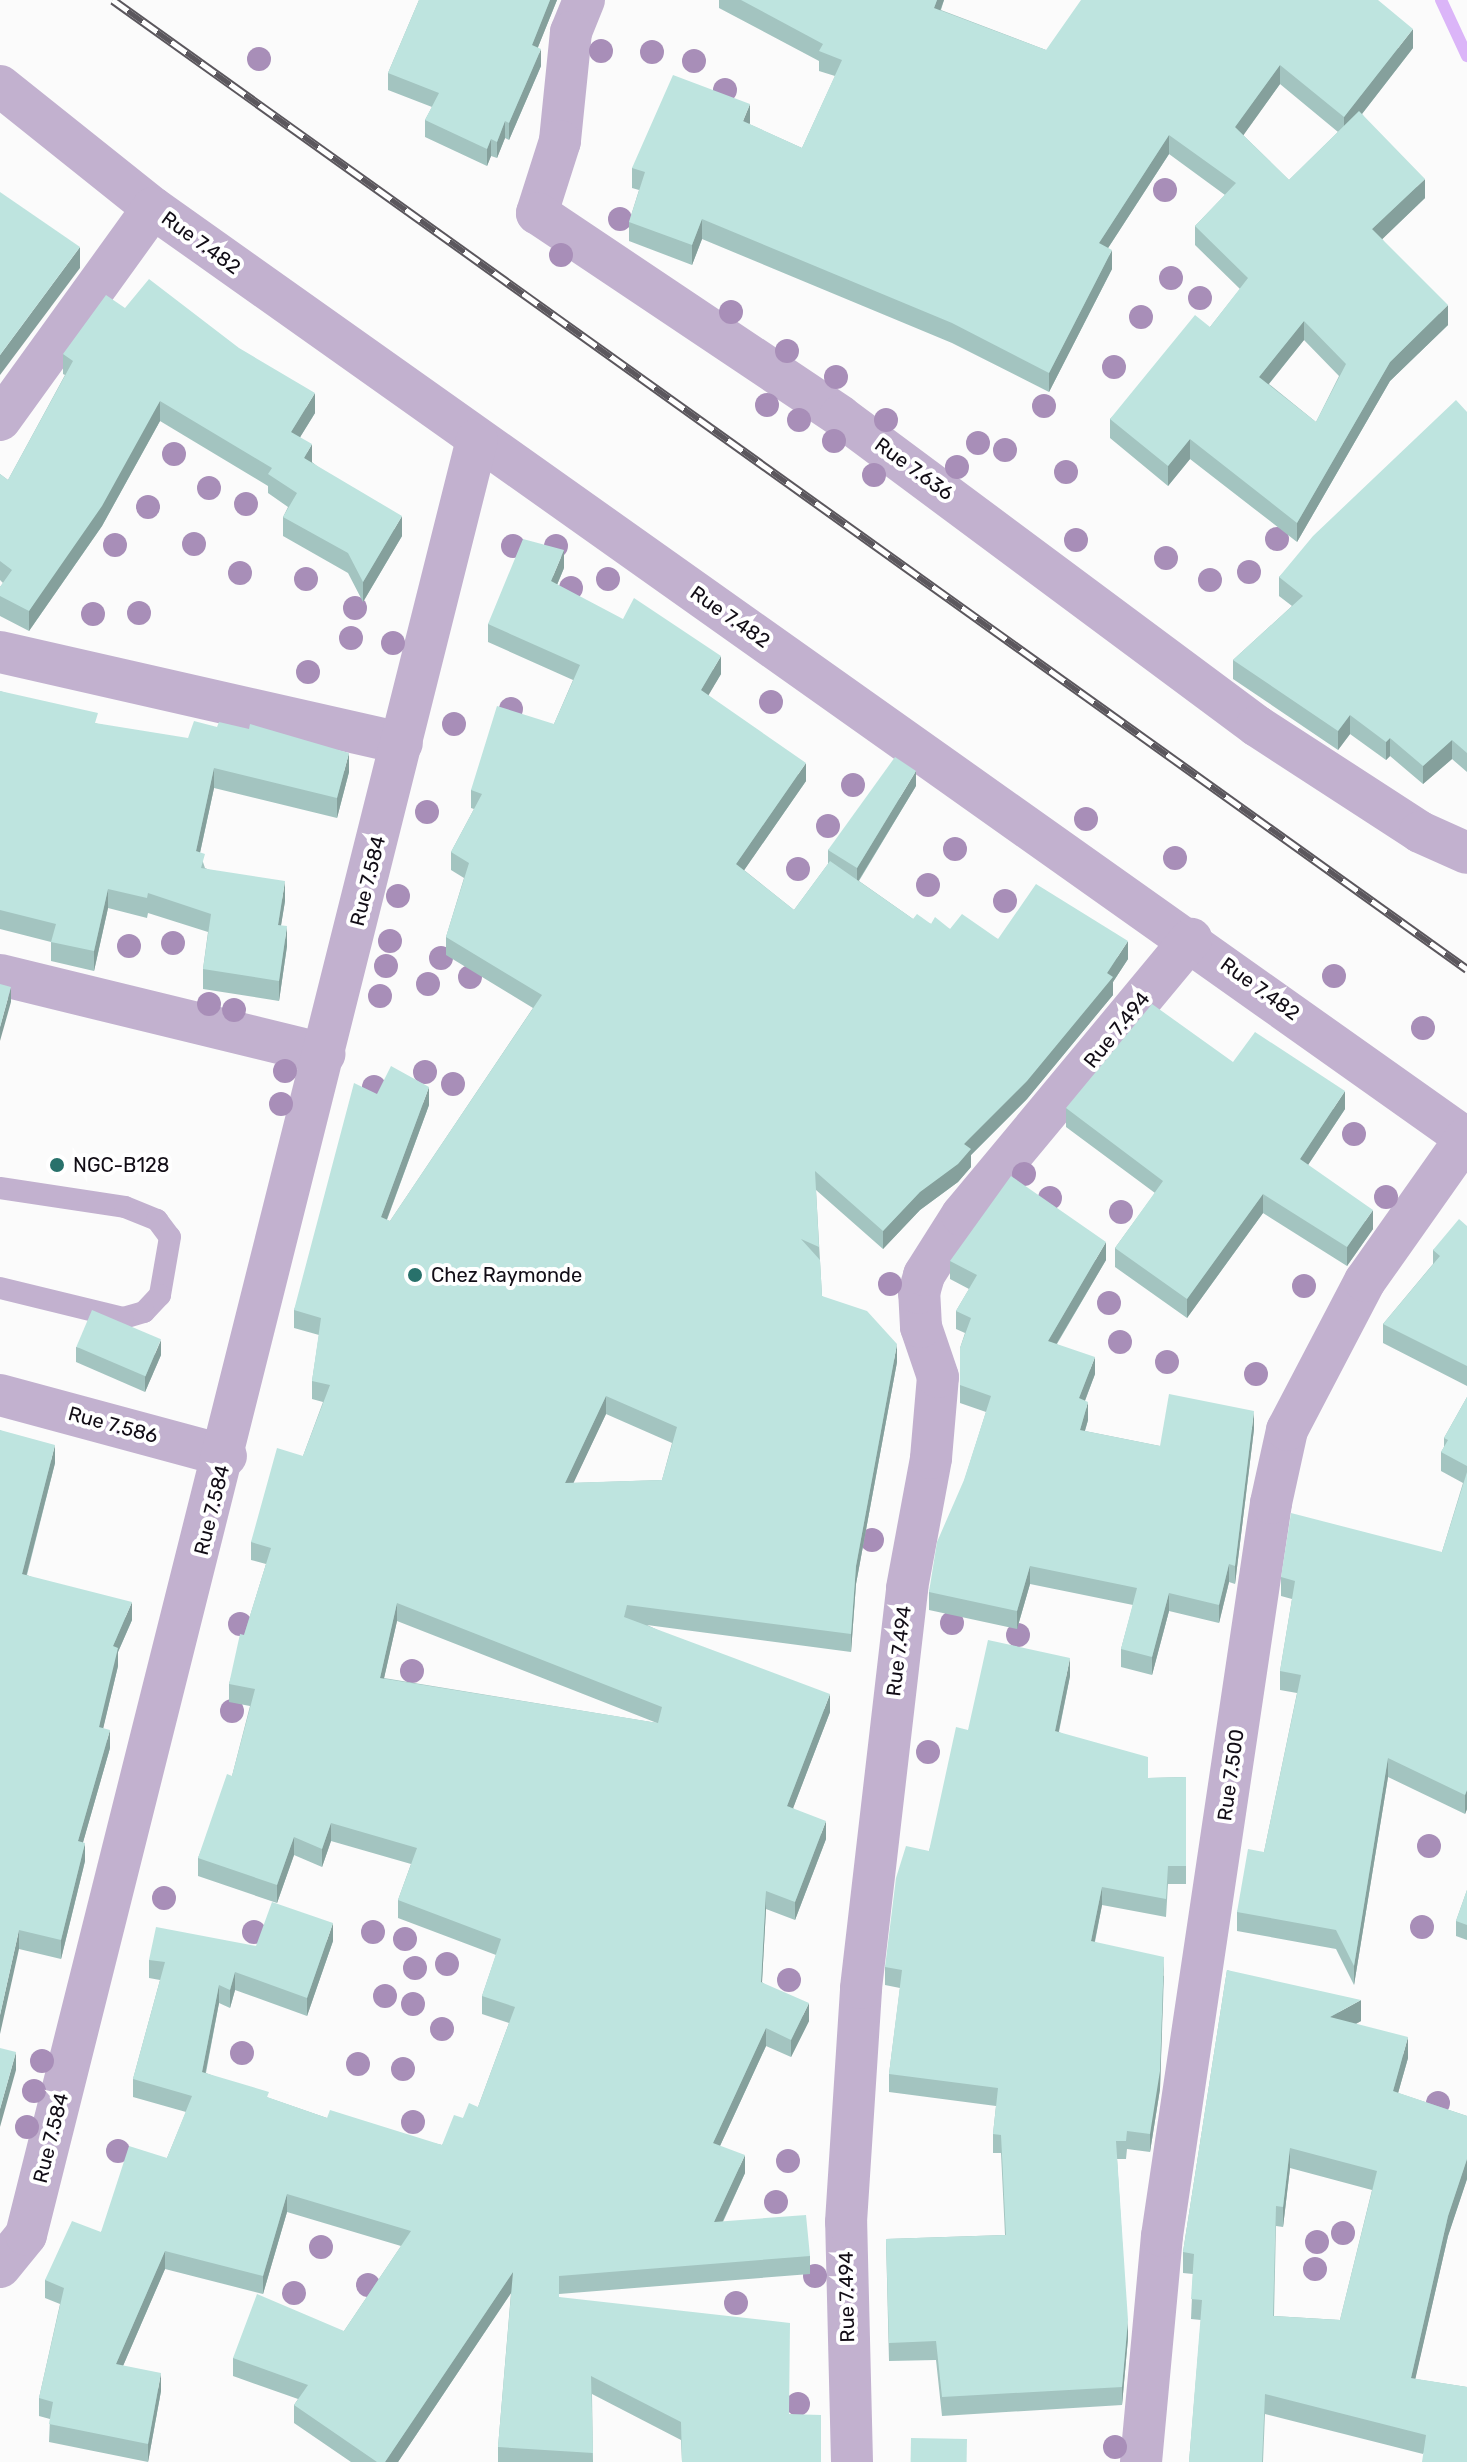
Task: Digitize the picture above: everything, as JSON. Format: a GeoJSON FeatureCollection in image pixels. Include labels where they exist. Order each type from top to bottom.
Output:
{"type":"FeatureCollection","features":[{"type":"Feature","properties":{"kind":"street","name":"Rue 7.636"},"geometry":{"type":"LineString","coordinates":[[584,0],[571,32],[560,141],[537,213],[840,416],[1257,726],[1420,832],[1467,853]]}},
{"type":"Feature","properties":{"kind":"street","name":"Rue 7.482"},"geometry":{"type":"LineString","coordinates":[[0,86],[153,208],[477,440],[1191,939],[1467,1139]]}},
{"type":"Feature","properties":{"kind":"street"},"geometry":{"type":"LineString","coordinates":[[0,420],[153,208]]}},
{"type":"Feature","properties":{"kind":"street","name":"Rue 7.584"},"geometry":{"type":"LineString","coordinates":[[0,2267],[26,2235],[226,1456],[477,440]]}},
{"type":"Feature","properties":{"kind":"street"},"geometry":{"type":"LineString","coordinates":[[0,652],[402,743]]}},
{"type":"Feature","properties":{"kind":"street","name":"Rue 7.494"},"geometry":{"type":"LineString","coordinates":[[852,2462],[846,2222],[861,1988],[897,1666],[931,1458],[938,1377],[921,1327],[919,1293],[924,1275],[962,1215],[1191,939]]}},
{"type":"Feature","properties":{"kind":"street"},"geometry":{"type":"LineString","coordinates":[[0,975],[325,1054]]}},
{"type":"Feature","properties":{"kind":"street","name":"Rue 7.500"},"geometry":{"type":"LineString","coordinates":[[1141,2462],[1162,2236],[1271,1503],[1287,1430],[1365,1281],[1467,1139]]}},
{"type":"Feature","properties":{"kind":"street","name":"Rue 7.586"},"geometry":{"type":"LineString","coordinates":[[0,1395],[226,1456]]}},
{"type":"Feature","properties":{"kind":"lane"},"geometry":{"type":"LineString","coordinates":[[0,1188],[125,1207],[157,1220],[170,1237],[160,1295],[144,1312],[123,1318],[0,1288]]}},
{"type":"Feature","properties":{"kind":"building"},"geometry":{"type":"Polygon","coordinates":[[[419,0],[550,0],[532,45],[541,49],[509,123],[505,121],[497,142],[491,139],[487,149],[425,120],[439,93],[388,73],[419,0]]]}},
{"type":"Feature","properties":{"kind":"building"},"geometry":{"type":"Polygon","coordinates":[[[741,0],[937,0],[934,8],[1046,50],[1081,0],[1378,0],[1413,29],[1344,117],[1280,65],[1235,127],[1289,180],[1359,111],[1425,179],[1372,229],[1448,305],[1390,362],[1297,523],[1190,439],[1168,466],[1110,419],[1195,315],[1210,327],[1248,278],[1195,226],[1236,183],[1169,135],[1099,243],[1112,250],[1049,373],[952,323],[702,219],[692,245],[629,222],[645,172],[632,168],[673,75],[750,104],[743,121],[802,148],[842,60],[819,51],[823,44],[741,0]],[[1304,321],[1259,377],[1316,422],[1346,364],[1304,321]]]}},
{"type":"Feature","properties":{"kind":"building"},"geometry":{"type":"Polygon","coordinates":[[[0,192],[80,247],[0,355],[0,192]]]}},
{"type":"Feature","properties":{"kind":"building"},"geometry":{"type":"Polygon","coordinates":[[[149,279],[239,348],[315,393],[291,432],[312,444],[304,458],[402,516],[363,582],[348,553],[283,517],[297,493],[268,474],[272,468],[160,401],[102,506],[29,611],[0,596],[0,587],[12,570],[0,561],[0,474],[8,480],[73,361],[63,354],[106,295],[125,308],[149,279]]]}},
{"type":"Feature","properties":{"kind":"building"},"geometry":{"type":"Polygon","coordinates":[[[1456,400],[1467,412],[1467,753],[1452,740],[1423,766],[1390,738],[1386,742],[1350,715],[1338,731],[1233,660],[1303,596],[1279,577],[1313,536],[1456,400]]]}},
{"type":"Feature","properties":{"kind":"building"},"geometry":{"type":"Polygon","coordinates":[[[523,539],[564,550],[551,581],[623,619],[634,598],[721,656],[701,690],[806,763],[736,864],[794,910],[830,861],[913,919],[917,914],[931,924],[935,917],[950,929],[962,914],[998,939],[1036,884],[1128,941],[1107,973],[1113,977],[1027,1081],[964,1144],[971,1149],[958,1164],[920,1192],[883,1231],[815,1171],[819,1247],[801,1239],[820,1260],[822,1296],[867,1311],[897,1344],[856,1566],[851,1634],[627,1605],[624,1617],[830,1694],[787,1806],[826,1821],[795,1902],[766,1891],[761,1982],[809,2003],[791,2040],[766,2028],[713,2143],[745,2155],[714,2222],[806,2215],[810,2256],[559,2276],[559,2297],[790,2323],[789,2414],[821,2415],[821,2462],[682,2462],[681,2422],[591,2376],[593,2453],[498,2447],[513,2272],[385,2462],[377,2462],[294,2405],[308,2385],[233,2358],[257,2294],[344,2331],[411,2231],[287,2194],[263,2276],[165,2251],[116,2364],[161,2373],[148,2444],[49,2424],[53,2402],[39,2398],[64,2288],[45,2280],[72,2221],[101,2232],[129,2146],[167,2158],[192,2096],[133,2079],[165,1962],[149,1960],[156,1927],[256,1946],[272,1902],[333,1923],[307,1998],[235,1972],[230,1990],[219,1985],[202,2072],[269,2092],[267,2097],[327,2118],[330,2110],[442,2145],[454,2115],[463,2118],[469,2103],[478,2107],[515,2007],[482,1996],[501,1939],[398,1900],[417,1848],[331,1823],[322,1849],[294,1837],[277,1885],[198,1858],[227,1774],[232,1776],[255,1689],[229,1684],[240,1634],[244,1635],[271,1548],[251,1542],[277,1448],[303,1456],[330,1385],[312,1381],[321,1318],[294,1310],[354,1083],[377,1094],[391,1066],[429,1087],[381,1217],[390,1221],[542,995],[446,937],[469,863],[451,852],[482,794],[471,790],[497,706],[554,724],[580,665],[488,624],[523,539]],[[606,1396],[565,1483],[662,1480],[677,1427],[606,1396]],[[397,1603],[380,1678],[658,1723],[662,1707],[397,1603]]]}},
{"type":"Feature","properties":{"kind":"building"},"geometry":{"type":"Polygon","coordinates":[[[0,691],[98,713],[95,723],[188,738],[194,721],[217,727],[219,722],[249,729],[250,724],[349,753],[337,798],[214,768],[196,851],[205,854],[201,868],[285,881],[278,925],[287,926],[279,981],[203,969],[211,914],[148,893],[147,898],[108,889],[94,951],[51,942],[56,924],[0,910],[0,691]]]}},
{"type":"Feature","properties":{"kind":"building"},"geometry":{"type":"Polygon","coordinates":[[[895,757],[916,771],[857,868],[828,850],[895,757]]]}},
{"type":"Feature","properties":{"kind":"building"},"geometry":{"type":"Polygon","coordinates":[[[0,984],[11,987],[0,1027],[0,984]]]}},
{"type":"Feature","properties":{"kind":"building"},"geometry":{"type":"Polygon","coordinates":[[[1152,1004],[1233,1062],[1255,1032],[1345,1091],[1300,1159],[1373,1210],[1347,1247],[1263,1194],[1187,1299],[1115,1248],[1163,1181],[1066,1108],[1152,1004]]]}},
{"type":"Feature","properties":{"kind":"building"},"geometry":{"type":"Polygon","coordinates":[[[1011,1176],[1106,1242],[1048,1341],[1095,1357],[1079,1398],[1088,1402],[1080,1430],[1160,1446],[1169,1394],[1254,1411],[1235,1566],[1229,1564],[1219,1605],[1169,1593],[1152,1657],[1121,1649],[1137,1588],[1030,1566],[1017,1611],[929,1592],[937,1542],[964,1480],[991,1396],[960,1385],[960,1348],[971,1318],[956,1311],[977,1275],[950,1261],[1011,1176]]]}},
{"type":"Feature","properties":{"kind":"building"},"geometry":{"type":"Polygon","coordinates":[[[1459,1219],[1467,1226],[1467,1366],[1383,1324],[1440,1256],[1433,1250],[1459,1219]]]}},
{"type":"Feature","properties":{"kind":"building"},"geometry":{"type":"Polygon","coordinates":[[[92,1310],[161,1339],[145,1376],[76,1347],[92,1310]]]}},
{"type":"Feature","properties":{"kind":"building"},"geometry":{"type":"Polygon","coordinates":[[[1467,1397],[1467,1466],[1441,1452],[1448,1440],[1444,1438],[1467,1397]]]}},
{"type":"Feature","properties":{"kind":"building"},"geometry":{"type":"Polygon","coordinates":[[[0,1430],[55,1445],[22,1574],[132,1602],[113,1646],[118,1648],[99,1727],[110,1730],[78,1841],[85,1843],[61,1940],[19,1930],[0,2015],[0,1430]]]}},
{"type":"Feature","properties":{"kind":"building"},"geometry":{"type":"Polygon","coordinates":[[[1467,1472],[1467,1790],[1465,1795],[1388,1758],[1354,1966],[1336,1930],[1237,1912],[1248,1849],[1264,1852],[1301,1675],[1280,1671],[1295,1581],[1281,1577],[1291,1513],[1442,1552],[1467,1472]]]}},
{"type":"Feature","properties":{"kind":"building"},"geometry":{"type":"Polygon","coordinates":[[[988,1640],[1070,1658],[1055,1731],[1148,1757],[1148,1778],[1186,1777],[1186,1866],[1168,1866],[1166,1899],[1102,1887],[1091,1941],[1164,1957],[1160,2071],[1150,2134],[1127,2131],[1126,2141],[1116,2141],[1128,2320],[1122,2387],[942,2397],[936,2341],[889,2343],[886,2239],[1006,2235],[1001,2135],[993,2134],[998,2088],[889,2074],[902,1970],[885,1967],[896,1878],[906,1846],[929,1851],[956,1727],[968,1730],[988,1640]]]}},
{"type":"Feature","properties":{"kind":"building"},"geometry":{"type":"Polygon","coordinates":[[[1467,1890],[1467,1925],[1456,1921],[1467,1890]]]}},
{"type":"Feature","properties":{"kind":"building"},"geometry":{"type":"Polygon","coordinates":[[[1227,1970],[1361,2000],[1330,2017],[1408,2037],[1393,2091],[1467,2116],[1467,2159],[1448,2216],[1411,2378],[1467,2387],[1467,2462],[1422,2462],[1426,2435],[1265,2394],[1262,2462],[1189,2462],[1202,2300],[1191,2299],[1194,2254],[1183,2252],[1227,1970]],[[1290,2148],[1283,2207],[1276,2206],[1273,2316],[1340,2320],[1377,2171],[1290,2148]]]}},
{"type":"Feature","properties":{"kind":"building"},"geometry":{"type":"Polygon","coordinates":[[[0,2048],[16,2052],[0,2109],[0,2048]]]}},
{"type":"Feature","properties":{"kind":"building"},"geometry":{"type":"Polygon","coordinates":[[[911,2438],[967,2439],[967,2462],[911,2462],[911,2438]]]}},
{"type":"Feature","properties":{"kind":"waterway"},"geometry":{"type":"LineString","coordinates":[[1441,0],[1467,56]]}},
{"type":"Feature","properties":{"kind":"railway"},"geometry":{"type":"LineString","coordinates":[[113,0],[1467,969]]}},
{"type":"Feature","properties":{"kind":"place","name":"NGC-B128"},"geometry":{"type":"Point","coordinates":[57,1165]}},
{"type":"Feature","properties":{"kind":"place","name":"Chez Raymonde"},"geometry":{"type":"Point","coordinates":[415,1275]}}]}
